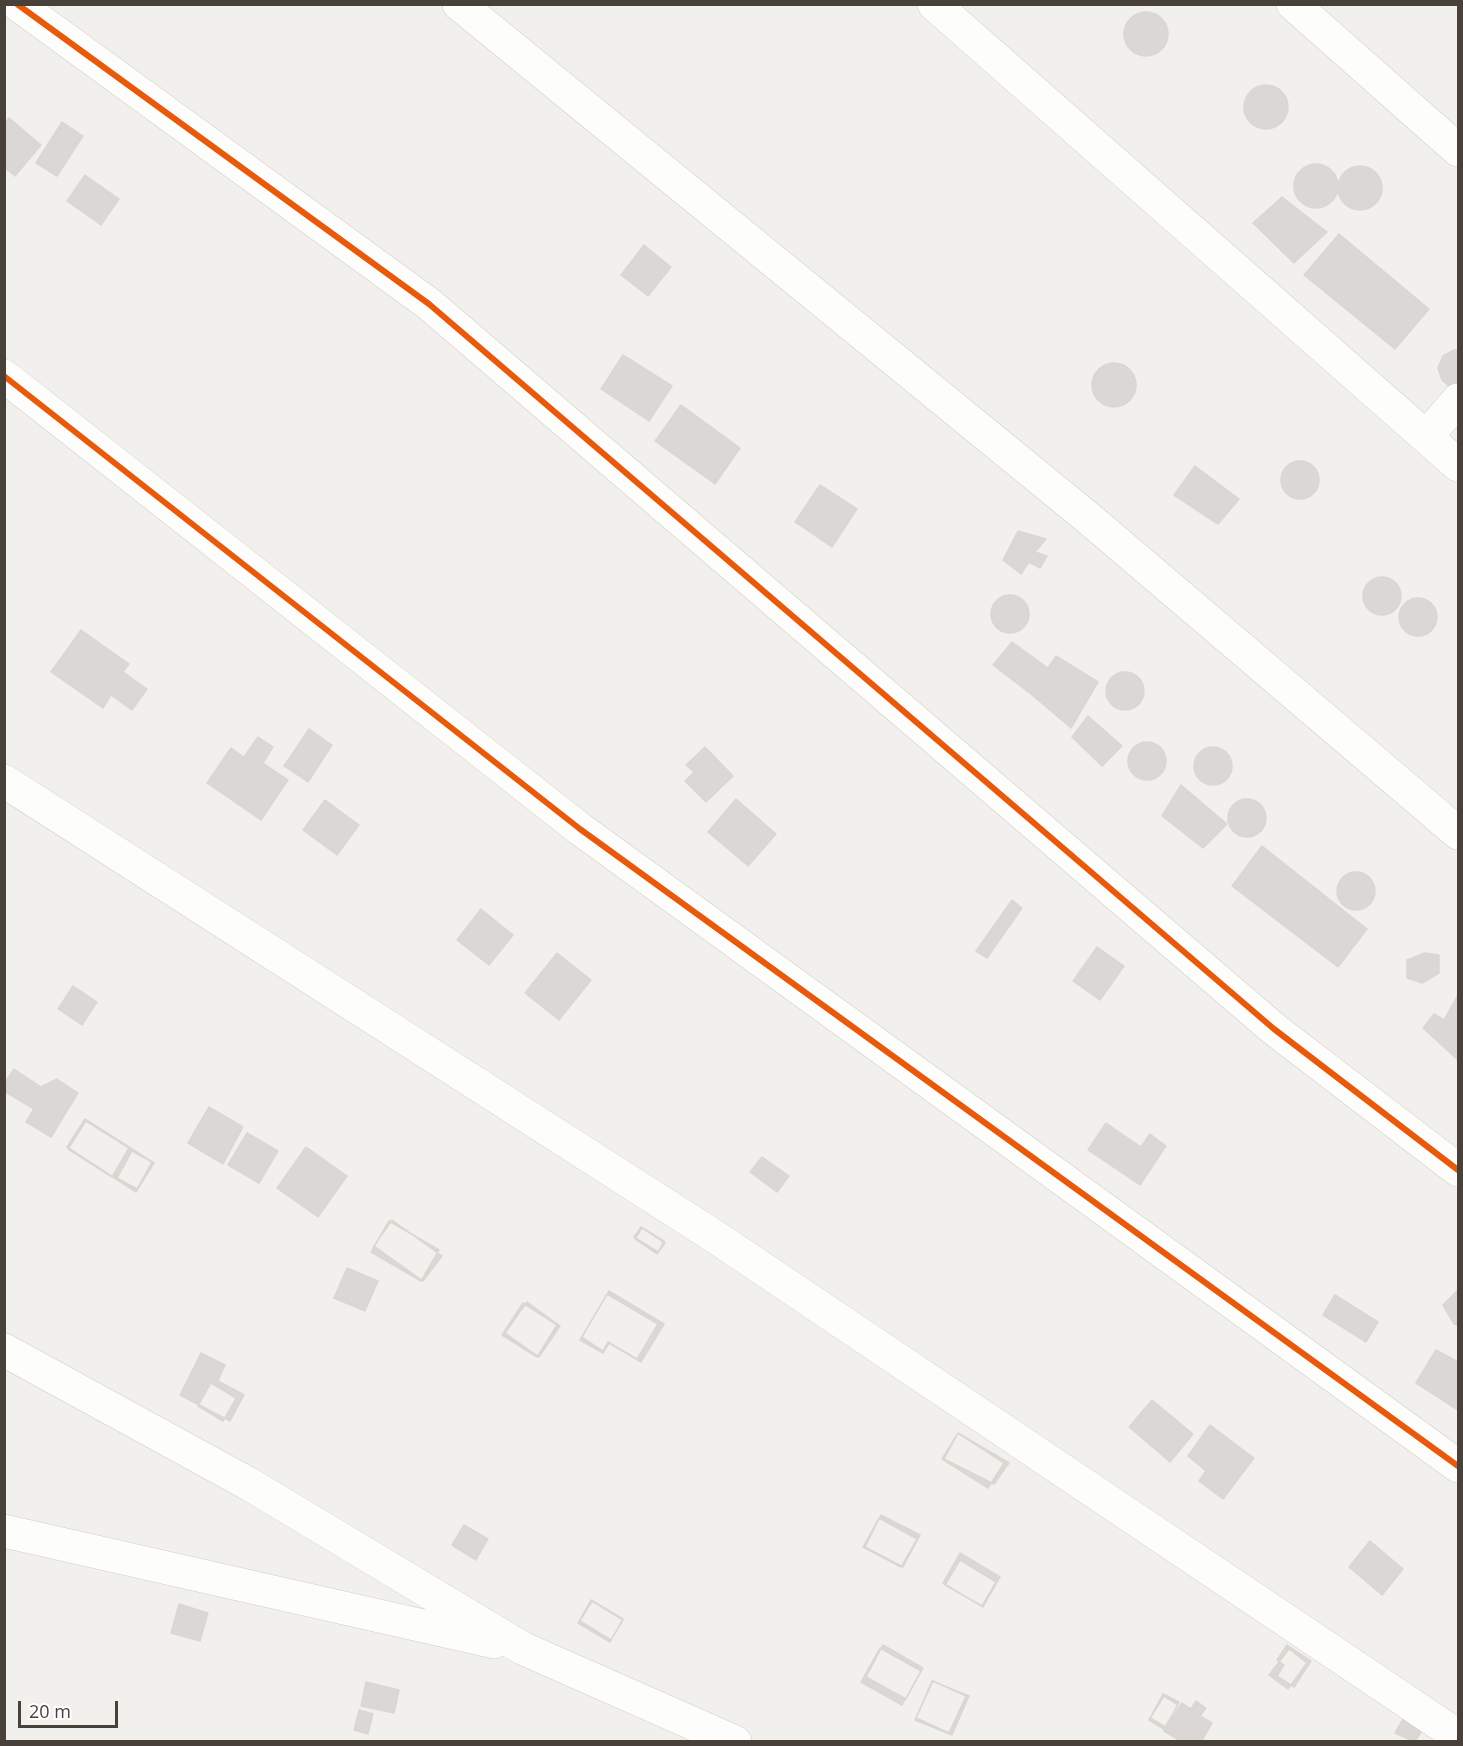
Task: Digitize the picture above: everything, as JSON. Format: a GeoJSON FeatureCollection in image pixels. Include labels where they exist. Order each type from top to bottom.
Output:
{"type":"FeatureCollection","features":[{"type":"Feature","properties":{"kind":"street"},"geometry":{"type":"LineString","coordinates":[[17,4],[429,304],[1274,1029],[1458,1170]]}},
{"type":"Feature","properties":{"kind":"street"},"geometry":{"type":"LineString","coordinates":[[459,4],[1077,509],[1458,833]]}},
{"type":"Feature","properties":{"kind":"street"},"geometry":{"type":"LineString","coordinates":[[934,4],[1458,465]]}},
{"type":"Feature","properties":{"kind":"street"},"geometry":{"type":"LineString","coordinates":[[1293,4],[1458,150]]}},
{"type":"Feature","properties":{"kind":"street"},"geometry":{"type":"LineString","coordinates":[[4,376],[580,829],[1458,1466]]}},
{"type":"Feature","properties":{"kind":"street"},"geometry":{"type":"LineString","coordinates":[[1426,437],[1458,400]]}},
{"type":"Feature","properties":{"kind":"street"},"geometry":{"type":"LineString","coordinates":[[4,781],[714,1236],[1458,1736]]}},
{"type":"Feature","properties":{"kind":"street"},"geometry":{"type":"LineString","coordinates":[[4,1350],[249,1484],[522,1648],[735,1742]]}},
{"type":"Feature","properties":{"kind":"street"},"geometry":{"type":"LineString","coordinates":[[4,1532],[522,1648]]}},
{"type":"Feature","properties":{"kind":"building"},"geometry":{"type":"Polygon","coordinates":[[[1146,12],[1162,18],[1168,34],[1162,50],[1146,56],[1130,50],[1124,34],[1130,18],[1146,12]]]}},
{"type":"Feature","properties":{"kind":"building"},"geometry":{"type":"Polygon","coordinates":[[[1266,85],[1282,91],[1288,107],[1282,123],[1266,129],[1250,123],[1244,107],[1250,91],[1266,85]]]}},
{"type":"Feature","properties":{"kind":"building"},"geometry":{"type":"Polygon","coordinates":[[[9,118],[41,145],[15,176],[4,167],[4,124],[9,118]]]}},
{"type":"Feature","properties":{"kind":"building"},"geometry":{"type":"Polygon","coordinates":[[[62,122],[83,136],[57,176],[36,163],[62,122]]]}},
{"type":"Feature","properties":{"kind":"building"},"geometry":{"type":"Polygon","coordinates":[[[1316,164],[1332,170],[1338,186],[1332,202],[1316,208],[1300,202],[1294,186],[1300,170],[1316,164]]]}},
{"type":"Feature","properties":{"kind":"building"},"geometry":{"type":"Polygon","coordinates":[[[1360,166],[1376,172],[1382,188],[1376,204],[1360,210],[1344,204],[1338,188],[1344,172],[1360,166]]]}},
{"type":"Feature","properties":{"kind":"building"},"geometry":{"type":"Polygon","coordinates":[[[85,175],[119,199],[101,225],[67,201],[85,175]]]}},
{"type":"Feature","properties":{"kind":"building"},"geometry":{"type":"Polygon","coordinates":[[[1282,197],[1327,232],[1294,263],[1253,223],[1282,197]]]}},
{"type":"Feature","properties":{"kind":"building"},"geometry":{"type":"Polygon","coordinates":[[[1339,234],[1429,309],[1395,349],[1304,275],[1339,234]]]}},
{"type":"Feature","properties":{"kind":"building"},"geometry":{"type":"Polygon","coordinates":[[[644,245],[671,267],[648,296],[621,275],[644,245]]]}},
{"type":"Feature","properties":{"kind":"building"},"geometry":{"type":"Polygon","coordinates":[[[1458,350],[1458,389],[1451,388],[1442,380],[1438,368],[1443,356],[1458,350]]]}},
{"type":"Feature","properties":{"kind":"building"},"geometry":{"type":"Polygon","coordinates":[[[623,355],[672,386],[649,421],[601,389],[623,355]]]}},
{"type":"Feature","properties":{"kind":"building"},"geometry":{"type":"Polygon","coordinates":[[[1114,363],[1130,369],[1136,385],[1130,401],[1114,407],[1098,401],[1092,385],[1098,369],[1114,363]]]}},
{"type":"Feature","properties":{"kind":"building"},"geometry":{"type":"Polygon","coordinates":[[[681,405],[740,448],[715,484],[655,441],[681,405]]]}},
{"type":"Feature","properties":{"kind":"building"},"geometry":{"type":"Polygon","coordinates":[[[1300,461],[1314,466],[1319,480],[1314,494],[1300,499],[1286,494],[1281,480],[1286,466],[1300,461]]]}},
{"type":"Feature","properties":{"kind":"building"},"geometry":{"type":"Polygon","coordinates":[[[1195,466],[1239,499],[1218,524],[1174,495],[1195,466]]]}},
{"type":"Feature","properties":{"kind":"building"},"geometry":{"type":"Polygon","coordinates":[[[820,485],[857,509],[832,547],[795,522],[820,485]]]}},
{"type":"Feature","properties":{"kind":"building"},"geometry":{"type":"Polygon","coordinates":[[[1018,531],[1046,539],[1035,552],[1047,556],[1040,568],[1029,562],[1021,574],[1003,560],[1018,531]]]}},
{"type":"Feature","properties":{"kind":"building"},"geometry":{"type":"Polygon","coordinates":[[[1382,577],[1396,582],[1401,596],[1396,610],[1382,615],[1368,610],[1363,596],[1368,582],[1382,577]]]}},
{"type":"Feature","properties":{"kind":"building"},"geometry":{"type":"Polygon","coordinates":[[[1010,595],[1024,600],[1029,614],[1024,628],[1010,633],[996,628],[991,614],[996,600],[1010,595]]]}},
{"type":"Feature","properties":{"kind":"building"},"geometry":{"type":"Polygon","coordinates":[[[1418,598],[1432,603],[1437,617],[1432,631],[1418,636],[1404,631],[1399,617],[1404,603],[1418,598]]]}},
{"type":"Feature","properties":{"kind":"building"},"geometry":{"type":"Polygon","coordinates":[[[81,630],[129,664],[123,672],[147,689],[132,710],[111,695],[103,708],[51,672],[81,630]]]}},
{"type":"Feature","properties":{"kind":"building"},"geometry":{"type":"Polygon","coordinates":[[[1012,642],[1048,668],[1031,694],[993,665],[1012,642]]]}},
{"type":"Feature","properties":{"kind":"building"},"geometry":{"type":"Polygon","coordinates":[[[1056,656],[1098,682],[1071,728],[1031,694],[1056,656]]]}},
{"type":"Feature","properties":{"kind":"building"},"geometry":{"type":"Polygon","coordinates":[[[1125,672],[1139,677],[1144,691],[1139,705],[1125,710],[1111,705],[1106,691],[1111,677],[1125,672]]]}},
{"type":"Feature","properties":{"kind":"building"},"geometry":{"type":"Polygon","coordinates":[[[1088,716],[1122,746],[1102,766],[1072,737],[1088,716]]]}},
{"type":"Feature","properties":{"kind":"building"},"geometry":{"type":"Polygon","coordinates":[[[309,729],[332,745],[308,782],[284,766],[309,729]]]}},
{"type":"Feature","properties":{"kind":"building"},"geometry":{"type":"Polygon","coordinates":[[[258,737],[273,747],[263,763],[288,780],[261,820],[207,783],[231,748],[244,757],[258,737]]]}},
{"type":"Feature","properties":{"kind":"building"},"geometry":{"type":"Polygon","coordinates":[[[1147,742],[1161,747],[1166,761],[1161,775],[1147,780],[1133,775],[1128,761],[1133,747],[1147,742]]]}},
{"type":"Feature","properties":{"kind":"building"},"geometry":{"type":"Polygon","coordinates":[[[705,747],[733,776],[706,802],[685,781],[694,772],[686,765],[705,747]]]}},
{"type":"Feature","properties":{"kind":"building"},"geometry":{"type":"Polygon","coordinates":[[[1213,747],[1227,752],[1232,766],[1227,780],[1213,785],[1199,780],[1194,766],[1199,752],[1213,747]]]}},
{"type":"Feature","properties":{"kind":"building"},"geometry":{"type":"Polygon","coordinates":[[[1181,785],[1227,824],[1203,848],[1162,816],[1181,785]]]}},
{"type":"Feature","properties":{"kind":"building"},"geometry":{"type":"Polygon","coordinates":[[[736,799],[776,834],[748,866],[708,832],[736,799]]]}},
{"type":"Feature","properties":{"kind":"building"},"geometry":{"type":"Polygon","coordinates":[[[1247,799],[1261,804],[1266,818],[1261,832],[1247,837],[1233,832],[1228,818],[1233,804],[1247,799]]]}},
{"type":"Feature","properties":{"kind":"building"},"geometry":{"type":"Polygon","coordinates":[[[325,800],[359,825],[337,855],[303,830],[325,800]]]}},
{"type":"Feature","properties":{"kind":"building"},"geometry":{"type":"Polygon","coordinates":[[[1262,846],[1367,929],[1338,967],[1232,886],[1262,846]]]}},
{"type":"Feature","properties":{"kind":"building"},"geometry":{"type":"Polygon","coordinates":[[[1356,872],[1370,877],[1375,891],[1370,905],[1356,910],[1342,905],[1337,891],[1342,877],[1356,872]]]}},
{"type":"Feature","properties":{"kind":"building"},"geometry":{"type":"Polygon","coordinates":[[[1012,900],[1022,908],[987,958],[976,951],[1012,900]]]}},
{"type":"Feature","properties":{"kind":"building"},"geometry":{"type":"Polygon","coordinates":[[[481,909],[513,935],[489,965],[457,940],[481,909]]]}},
{"type":"Feature","properties":{"kind":"building"},"geometry":{"type":"Polygon","coordinates":[[[1097,947],[1124,966],[1100,1000],[1073,981],[1097,947]]]}},
{"type":"Feature","properties":{"kind":"building"},"geometry":{"type":"Polygon","coordinates":[[[557,953],[591,980],[559,1020],[525,993],[557,953]]]}},
{"type":"Feature","properties":{"kind":"building"},"geometry":{"type":"Polygon","coordinates":[[[1425,953],[1439,955],[1439,973],[1422,983],[1407,978],[1407,960],[1425,953]]]}},
{"type":"Feature","properties":{"kind":"building"},"geometry":{"type":"Polygon","coordinates":[[[73,986],[97,1002],[82,1025],[58,1009],[73,986]]]}},
{"type":"Feature","properties":{"kind":"building"},"geometry":{"type":"Polygon","coordinates":[[[1458,995],[1458,1060],[1423,1028],[1434,1014],[1444,1020],[1458,995]]]}},
{"type":"Feature","properties":{"kind":"building"},"geometry":{"type":"Polygon","coordinates":[[[14,1069],[41,1087],[57,1079],[78,1093],[51,1137],[26,1122],[34,1109],[4,1091],[4,1084],[14,1069]]]}},
{"type":"Feature","properties":{"kind":"building"},"geometry":{"type":"Polygon","coordinates":[[[209,1107],[243,1127],[223,1164],[188,1143],[209,1107]]]}},
{"type":"Feature","properties":{"kind":"building"},"geometry":{"type":"Polygon","coordinates":[[[85,1119],[154,1163],[136,1192],[67,1147],[85,1119]]]}},
{"type":"Feature","properties":{"kind":"building"},"geometry":{"type":"Polygon","coordinates":[[[86,1121],[129,1148],[112,1177],[68,1149],[86,1121]]]}},
{"type":"Feature","properties":{"kind":"building"},"geometry":{"type":"Polygon","coordinates":[[[1106,1123],[1141,1147],[1150,1134],[1166,1146],[1140,1185],[1088,1150],[1106,1123]]]}},
{"type":"Feature","properties":{"kind":"building"},"geometry":{"type":"Polygon","coordinates":[[[247,1133],[278,1151],[259,1183],[228,1165],[247,1133]]]}},
{"type":"Feature","properties":{"kind":"building"},"geometry":{"type":"Polygon","coordinates":[[[306,1147],[347,1176],[318,1217],[277,1188],[306,1147]]]}},
{"type":"Feature","properties":{"kind":"building"},"geometry":{"type":"Polygon","coordinates":[[[132,1151],[152,1162],[137,1189],[117,1178],[132,1151]]]}},
{"type":"Feature","properties":{"kind":"building"},"geometry":{"type":"Polygon","coordinates":[[[762,1157],[789,1176],[777,1192],[750,1172],[762,1157]]]}},
{"type":"Feature","properties":{"kind":"building"},"geometry":{"type":"Polygon","coordinates":[[[392,1220],[442,1256],[423,1281],[374,1246],[392,1220]]]}},
{"type":"Feature","properties":{"kind":"building"},"geometry":{"type":"Polygon","coordinates":[[[389,1221],[439,1250],[421,1281],[371,1252],[389,1221]]]}},
{"type":"Feature","properties":{"kind":"building"},"geometry":{"type":"Polygon","coordinates":[[[641,1227],[664,1241],[658,1252],[634,1237],[641,1227]]]}},
{"type":"Feature","properties":{"kind":"building"},"geometry":{"type":"Polygon","coordinates":[[[642,1228],[665,1243],[657,1254],[635,1239],[642,1228]]]}},
{"type":"Feature","properties":{"kind":"building"},"geometry":{"type":"Polygon","coordinates":[[[347,1268],[378,1281],[365,1311],[334,1298],[347,1268]]]}},
{"type":"Feature","properties":{"kind":"building"},"geometry":{"type":"Polygon","coordinates":[[[609,1291],[664,1324],[641,1362],[609,1343],[603,1353],[580,1340],[609,1291]]]}},
{"type":"Feature","properties":{"kind":"building"},"geometry":{"type":"Polygon","coordinates":[[[1457,1291],[1458,1325],[1454,1324],[1443,1305],[1457,1291]]]}},
{"type":"Feature","properties":{"kind":"building"},"geometry":{"type":"Polygon","coordinates":[[[607,1294],[658,1324],[637,1359],[608,1342],[603,1351],[582,1337],[607,1294]]]}},
{"type":"Feature","properties":{"kind":"building"},"geometry":{"type":"Polygon","coordinates":[[[1335,1295],[1378,1322],[1366,1342],[1323,1315],[1335,1295]]]}},
{"type":"Feature","properties":{"kind":"building"},"geometry":{"type":"Polygon","coordinates":[[[527,1302],[560,1326],[539,1357],[505,1333],[527,1302]]]}},
{"type":"Feature","properties":{"kind":"building"},"geometry":{"type":"Polygon","coordinates":[[[523,1303],[557,1325],[537,1357],[502,1335],[523,1303]]]}},
{"type":"Feature","properties":{"kind":"building"},"geometry":{"type":"Polygon","coordinates":[[[1436,1350],[1458,1362],[1458,1410],[1416,1383],[1436,1350]]]}},
{"type":"Feature","properties":{"kind":"building"},"geometry":{"type":"Polygon","coordinates":[[[201,1353],[225,1365],[218,1381],[244,1395],[230,1421],[180,1395],[201,1353]]]}},
{"type":"Feature","properties":{"kind":"building"},"geometry":{"type":"Polygon","coordinates":[[[211,1383],[236,1398],[223,1421],[198,1406],[211,1383]]]}},
{"type":"Feature","properties":{"kind":"building"},"geometry":{"type":"Polygon","coordinates":[[[1152,1400],[1193,1434],[1170,1462],[1129,1427],[1152,1400]]]}},
{"type":"Feature","properties":{"kind":"building"},"geometry":{"type":"Polygon","coordinates":[[[1210,1425],[1254,1458],[1223,1499],[1199,1481],[1206,1471],[1188,1456],[1210,1425]]]}},
{"type":"Feature","properties":{"kind":"building"},"geometry":{"type":"Polygon","coordinates":[[[958,1433],[1009,1463],[994,1484],[944,1459],[958,1433]]]}},
{"type":"Feature","properties":{"kind":"building"},"geometry":{"type":"Polygon","coordinates":[[[958,1433],[1004,1463],[988,1488],[942,1459],[958,1433]]]}},
{"type":"Feature","properties":{"kind":"building"},"geometry":{"type":"Polygon","coordinates":[[[881,1515],[920,1535],[903,1567],[865,1547],[881,1515]]]}},
{"type":"Feature","properties":{"kind":"building"},"geometry":{"type":"Polygon","coordinates":[[[879,1518],[917,1539],[901,1567],[863,1547],[879,1518]]]}},
{"type":"Feature","properties":{"kind":"building"},"geometry":{"type":"Polygon","coordinates":[[[464,1525],[488,1539],[476,1560],[452,1545],[464,1525]]]}},
{"type":"Feature","properties":{"kind":"building"},"geometry":{"type":"Polygon","coordinates":[[[1370,1541],[1403,1569],[1382,1595],[1349,1567],[1370,1541]]]}},
{"type":"Feature","properties":{"kind":"building"},"geometry":{"type":"Polygon","coordinates":[[[960,1553],[1000,1577],[983,1607],[943,1583],[960,1553]]]}},
{"type":"Feature","properties":{"kind":"building"},"geometry":{"type":"Polygon","coordinates":[[[960,1560],[996,1582],[982,1606],[945,1585],[960,1560]]]}},
{"type":"Feature","properties":{"kind":"building"},"geometry":{"type":"Polygon","coordinates":[[[591,1600],[623,1619],[610,1642],[578,1623],[591,1600]]]}},
{"type":"Feature","properties":{"kind":"building"},"geometry":{"type":"Polygon","coordinates":[[[592,1601],[623,1620],[611,1640],[580,1621],[592,1601]]]}},
{"type":"Feature","properties":{"kind":"building"},"geometry":{"type":"Polygon","coordinates":[[[179,1604],[208,1613],[200,1641],[171,1633],[179,1604]]]}},
{"type":"Feature","properties":{"kind":"building"},"geometry":{"type":"Polygon","coordinates":[[[883,1645],[923,1668],[906,1699],[866,1677],[883,1645]]]}},
{"type":"Feature","properties":{"kind":"building"},"geometry":{"type":"Polygon","coordinates":[[[1287,1645],[1311,1661],[1294,1687],[1277,1676],[1284,1665],[1277,1660],[1287,1645]]]}},
{"type":"Feature","properties":{"kind":"building"},"geometry":{"type":"Polygon","coordinates":[[[880,1648],[921,1671],[902,1705],[861,1682],[880,1648]]]}},
{"type":"Feature","properties":{"kind":"building"},"geometry":{"type":"Polygon","coordinates":[[[1289,1649],[1307,1663],[1288,1689],[1269,1675],[1289,1649]]]}},
{"type":"Feature","properties":{"kind":"building"},"geometry":{"type":"Polygon","coordinates":[[[932,1681],[969,1696],[952,1735],[915,1720],[932,1681]]]}},
{"type":"Feature","properties":{"kind":"building"},"geometry":{"type":"Polygon","coordinates":[[[933,1681],[966,1696],[949,1733],[916,1718],[933,1681]]]}},
{"type":"Feature","properties":{"kind":"building"},"geometry":{"type":"Polygon","coordinates":[[[366,1682],[399,1690],[394,1713],[361,1706],[366,1682]]]}},
{"type":"Feature","properties":{"kind":"building"},"geometry":{"type":"Polygon","coordinates":[[[1163,1694],[1179,1702],[1166,1727],[1150,1718],[1163,1694]]]}},
{"type":"Feature","properties":{"kind":"building"},"geometry":{"type":"Polygon","coordinates":[[[1164,1696],[1178,1705],[1164,1729],[1149,1720],[1164,1696]]]}},
{"type":"Feature","properties":{"kind":"building"},"geometry":{"type":"Polygon","coordinates":[[[1196,1701],[1206,1708],[1200,1716],[1212,1723],[1201,1742],[1182,1742],[1164,1731],[1182,1703],[1191,1709],[1196,1701]]]}},
{"type":"Feature","properties":{"kind":"building"},"geometry":{"type":"Polygon","coordinates":[[[359,1710],[373,1714],[368,1734],[354,1730],[359,1710]]]}},
{"type":"Feature","properties":{"kind":"building"},"geometry":{"type":"Polygon","coordinates":[[[1403,1719],[1422,1730],[1415,1742],[1395,1733],[1403,1719]]]}},
{"type":"Feature","properties":{"kind":"cycle path"},"geometry":{"type":"LineString","coordinates":[[17,4],[429,304],[1274,1029],[1458,1170]]}},
{"type":"Feature","properties":{"kind":"cycle path"},"geometry":{"type":"LineString","coordinates":[[4,376],[580,829],[1458,1466]]}}]}
